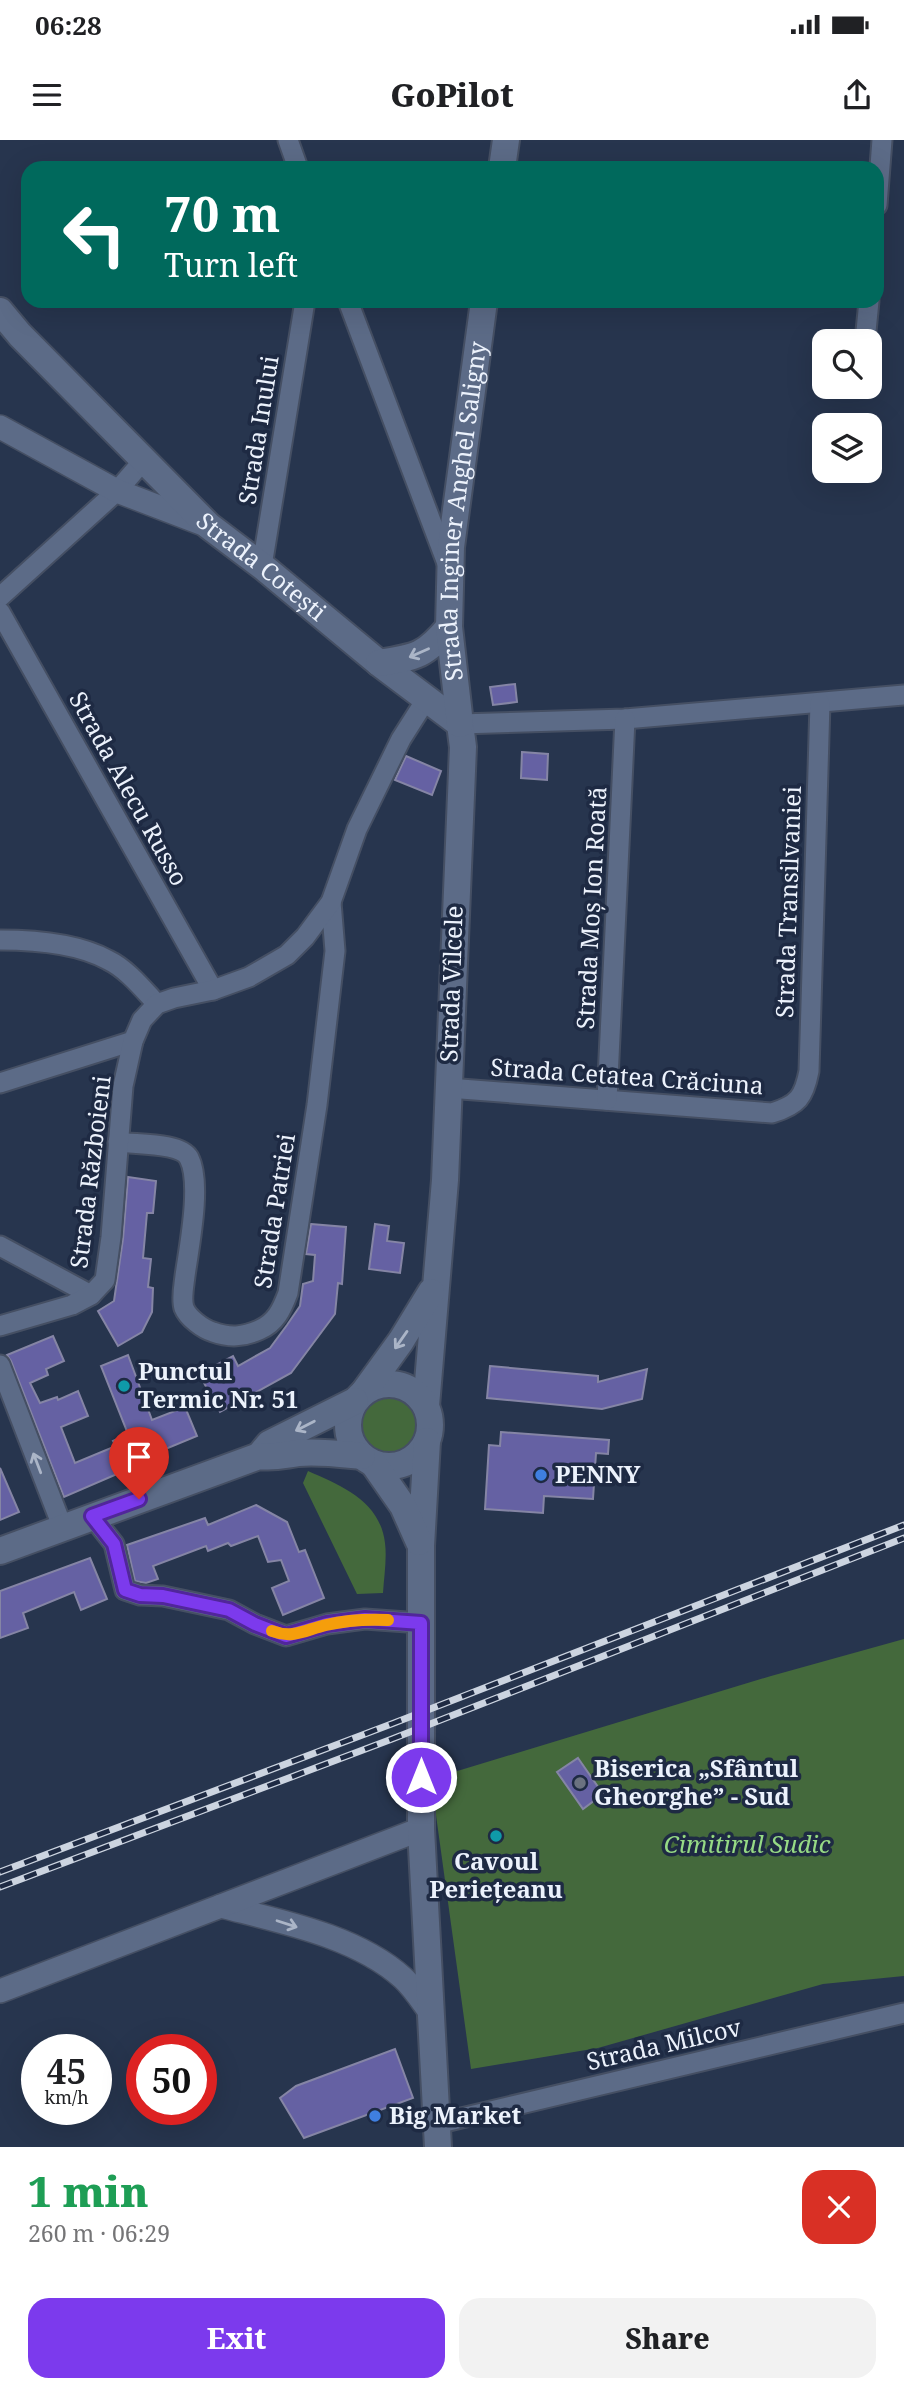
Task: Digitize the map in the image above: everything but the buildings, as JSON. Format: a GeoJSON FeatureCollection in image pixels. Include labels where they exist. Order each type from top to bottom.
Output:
{"type":"FeatureCollection","features":[{"type":"Feature","properties":{"kind":"main road"},"geometry":{"type":"LineString","coordinates":[[503,161],[506,140]]}},
{"type":"Feature","properties":{"kind":"main road","name":"Strada Inginer Anghel Saligny"},"geometry":{"type":"LineString","coordinates":[[460,724],[449,627],[450,570],[460,469],[483,308]]}},
{"type":"Feature","properties":{"kind":"main road"},"geometry":{"type":"LineString","coordinates":[[0,311],[20,335],[209,526]]}},
{"type":"Feature","properties":{"kind":"main road","name":"Strada Cotești"},"geometry":{"type":"LineString","coordinates":[[209,526],[262,566],[379,663],[428,698]]}},
{"type":"Feature","properties":{"kind":"main road"},"geometry":{"type":"LineString","coordinates":[[379,663],[421,654],[433,646],[449,627]]}},
{"type":"Feature","properties":{"kind":"main road"},"geometry":{"type":"LineString","coordinates":[[428,698],[460,724]]}},
{"type":"Feature","properties":{"kind":"main road","name":"Strada Vîlcele"},"geometry":{"type":"LineString","coordinates":[[426,1406],[445,1180],[463,747],[460,724]]}},
{"type":"Feature","properties":{"kind":"main road","name":"Strada Vîlcele"},"geometry":{"type":"LineString","coordinates":[[359,1396],[401,1341],[435,1286]]}},
{"type":"Feature","properties":{"kind":"main road"},"geometry":{"type":"LineString","coordinates":[[259,1456],[269,1444],[386,1383],[398,1384],[419,1396],[426,1406],[430,1422],[421,1546],[421,1829],[437,2136]]}},
{"type":"Feature","properties":{"kind":"main road"},"geometry":{"type":"LineString","coordinates":[[359,1396],[347,1423],[354,1447],[367,1459],[403,1506],[421,1546]]}},
{"type":"Feature","properties":{"kind":"main road"},"geometry":{"type":"LineString","coordinates":[[0,1551],[62,1526],[259,1456],[277,1458],[296,1453],[317,1452],[367,1459],[385,1466],[398,1465],[420,1452],[427,1441]]}},
{"type":"Feature","properties":{"kind":"street"},"geometry":{"type":"LineString","coordinates":[[288,140],[296,161]]}},
{"type":"Feature","properties":{"kind":"street"},"geometry":{"type":"LineString","coordinates":[[880,161],[882,140]]}},
{"type":"Feature","properties":{"kind":"street","name":"Strada Inului"},"geometry":{"type":"LineString","coordinates":[[262,566],[304,308]]}},
{"type":"Feature","properties":{"kind":"street"},"geometry":{"type":"LineString","coordinates":[[351,308],[450,570]]}},
{"type":"Feature","properties":{"kind":"street"},"geometry":{"type":"LineString","coordinates":[[866,329],[868,308]]}},
{"type":"Feature","properties":{"kind":"street","name":"Strada Cotești"},"geometry":{"type":"LineString","coordinates":[[0,427],[117,491],[209,526]]}},
{"type":"Feature","properties":{"kind":"street"},"geometry":{"type":"LineString","coordinates":[[0,597],[117,491],[143,461]]}},
{"type":"Feature","properties":{"kind":"street","name":"Strada Alecu Russo"},"geometry":{"type":"LineString","coordinates":[[0,612],[213,990]]}},
{"type":"Feature","properties":{"kind":"street"},"geometry":{"type":"LineString","coordinates":[[460,724],[625,719],[904,695]]}},
{"type":"Feature","properties":{"kind":"street"},"geometry":{"type":"LineString","coordinates":[[0,940],[25,940],[77,949],[109,960],[157,1004],[213,990],[249,977],[287,955],[305,937],[331,902],[357,829],[401,738],[428,698]]}},
{"type":"Feature","properties":{"kind":"street","name":"Strada Transilvaniei"},"geometry":{"type":"LineString","coordinates":[[798,1100],[806,1088],[808,1071],[820,704]]}},
{"type":"Feature","properties":{"kind":"street","name":"Strada Moș Ion Roată"},"geometry":{"type":"LineString","coordinates":[[607,1100],[625,719]]}},
{"type":"Feature","properties":{"kind":"street","name":"Strada Patriei"},"geometry":{"type":"LineString","coordinates":[[118,1142],[176,1147],[188,1156],[194,1174],[193,1216],[184,1308],[197,1322],[208,1331],[225,1336],[244,1336],[264,1328],[280,1315],[288,1293],[317,1105],[335,951],[331,902]]}},
{"type":"Feature","properties":{"kind":"street","name":"Strada Războieni"},"geometry":{"type":"LineString","coordinates":[[0,1326],[72,1304],[91,1295],[105,1280],[123,1086],[133,1041],[142,1020],[157,1004]]}},
{"type":"Feature","properties":{"kind":"street"},"geometry":{"type":"LineString","coordinates":[[0,1083],[133,1041]]}},
{"type":"Feature","properties":{"kind":"street","name":"Strada Cetatea Crăciuna"},"geometry":{"type":"LineString","coordinates":[[448,1088],[772,1113],[788,1108],[798,1100]]}},
{"type":"Feature","properties":{"kind":"street"},"geometry":{"type":"LineString","coordinates":[[0,1246],[91,1295]]}},
{"type":"Feature","properties":{"kind":"street"},"geometry":{"type":"LineString","coordinates":[[0,1365],[62,1526]]}},
{"type":"Feature","properties":{"kind":"street"},"geometry":{"type":"LineString","coordinates":[[92,1516],[114,1544],[125,1590],[140,1595],[163,1596],[229,1610],[286,1636],[327,1624],[365,1619],[421,1623]]}},
{"type":"Feature","properties":{"kind":"street"},"geometry":{"type":"LineString","coordinates":[[0,1991],[421,1829]]}},
{"type":"Feature","properties":{"kind":"street"},"geometry":{"type":"LineString","coordinates":[[221,1906],[329,1937],[367,1953],[403,1978],[430,2012]]}},
{"type":"Feature","properties":{"kind":"street","name":"Strada Milcov"},"geometry":{"type":"LineString","coordinates":[[437,2136],[904,2013]]}},
{"type":"Feature","properties":{"kind":"green space"},"geometry":{"type":"Polygon","coordinates":[[[389,1397],[400,1399],[409,1405],[415,1414],[415,1436],[409,1445],[400,1451],[389,1453],[378,1451],[369,1445],[363,1436],[361,1425],[363,1414],[369,1405],[378,1399],[389,1397]]]}},
{"type":"Feature","properties":{"kind":"green space"},"geometry":{"type":"Polygon","coordinates":[[[308,1471],[346,1489],[376,1516],[385,1543],[383,1593],[357,1594],[303,1483],[308,1471]]]}},
{"type":"Feature","properties":{"kind":"green space","name":"Cimitirul Sudic"},"geometry":{"type":"Polygon","coordinates":[[[904,1639],[904,1976],[823,1984],[598,2048],[471,2069],[431,1779],[771,1676],[904,1639]]]}},
{"type":"Feature","properties":{"kind":"railway"},"geometry":{"type":"LineString","coordinates":[[0,1872],[904,1525]]}},
{"type":"Feature","properties":{"kind":"railway"},"geometry":{"type":"LineString","coordinates":[[0,1887],[392,1739],[904,1538]]}},
{"type":"Feature","properties":{"kind":"slow traffic"},"geometry":{"type":"LineString","coordinates":[[272,1631],[286,1636],[327,1624],[365,1619],[388,1620]]}},
{"type":"Feature","properties":{"kind":"place","name":"Punctul Termic Nr. 51"},"geometry":{"type":"Point","coordinates":[124,1386]}},
{"type":"Feature","properties":{"kind":"place","name":"PENNY"},"geometry":{"type":"Point","coordinates":[541,1475]}},
{"type":"Feature","properties":{"kind":"place","name":"Biserica „Sfântul Gheorghe” - Sud"},"geometry":{"type":"Point","coordinates":[580,1783]}},
{"type":"Feature","properties":{"kind":"place","name":"Cavoul Periețeanu"},"geometry":{"type":"Point","coordinates":[496,1836]}},
{"type":"Feature","properties":{"kind":"place","name":"Big Market"},"geometry":{"type":"Point","coordinates":[375,2116]}},
{"type":"Feature","properties":{"kind":"route"},"geometry":{"type":"LineString","coordinates":[[139,1499],[92,1516],[114,1544],[125,1590],[229,1610],[286,1636],[327,1624],[365,1619],[421,1623],[421,1777]]}}]}
